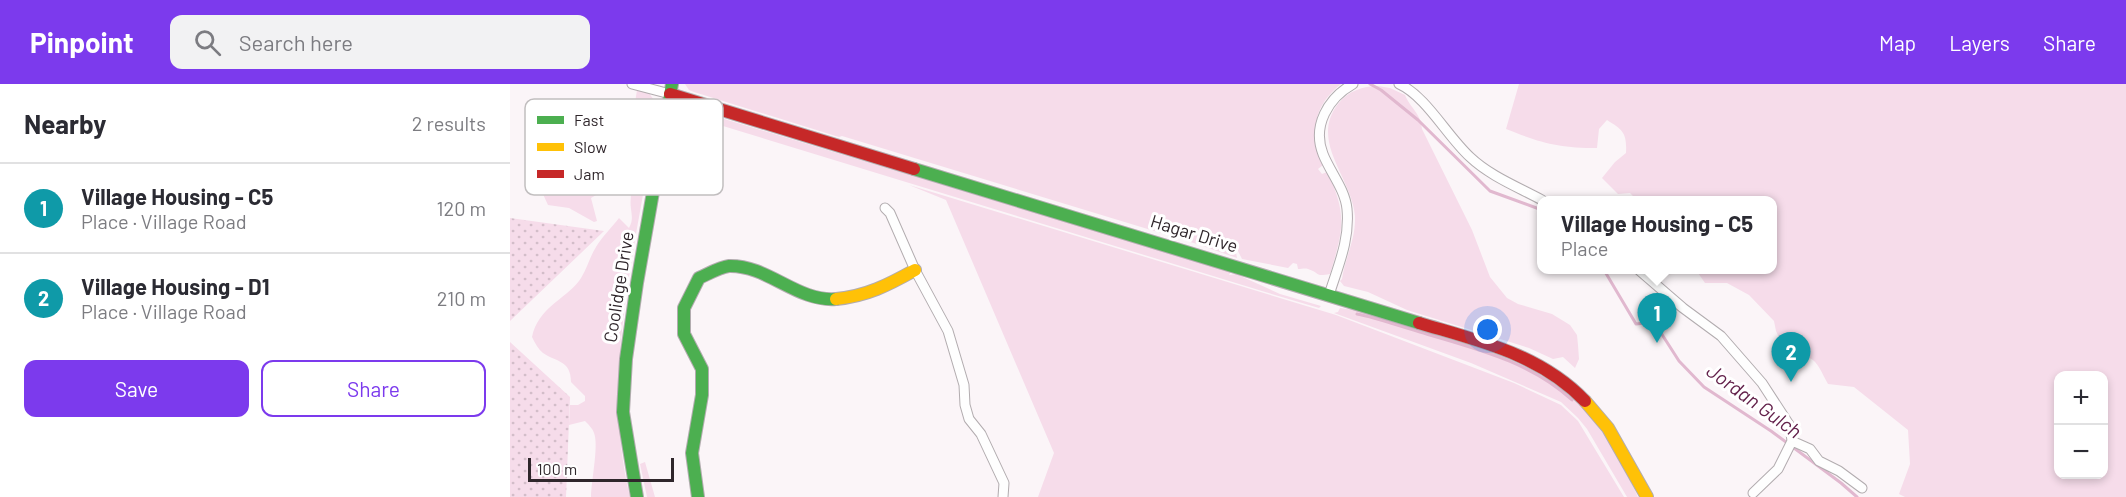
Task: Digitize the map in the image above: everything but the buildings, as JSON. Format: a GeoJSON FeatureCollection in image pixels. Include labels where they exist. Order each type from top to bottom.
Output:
{"type":"FeatureCollection","features":[{"type":"Feature","properties":{"kind":"main road","name":"Hagar Drive"},"geometry":{"type":"LineString","coordinates":[[671,89],[703,99]]}},
{"type":"Feature","properties":{"kind":"main road","name":"Hagar Drive"},"geometry":{"type":"LineString","coordinates":[[723,105],[1498,346],[1548,370],[1578,392],[1604,421],[1622,448],[1647,497]]}},
{"type":"Feature","properties":{"kind":"main road","name":"Coolidge Drive"},"geometry":{"type":"LineString","coordinates":[[637,497],[623,412],[626,359],[652,195]]}},
{"type":"Feature","properties":{"kind":"main road"},"geometry":{"type":"LineString","coordinates":[[698,497],[692,453],[702,395],[702,369],[684,334],[684,308],[699,278],[728,266],[760,271],[783,284],[830,299],[855,297],[886,286],[915,270]]}},
{"type":"Feature","properties":{"kind":"street"},"geometry":{"type":"LineString","coordinates":[[632,84],[671,89]]}},
{"type":"Feature","properties":{"kind":"street"},"geometry":{"type":"LineString","coordinates":[[1329,294],[1346,242],[1348,222],[1347,205],[1339,184],[1322,153],[1321,124],[1327,107],[1334,97],[1353,84]]}},
{"type":"Feature","properties":{"kind":"street"},"geometry":{"type":"LineString","coordinates":[[1399,84],[1418,96],[1471,159],[1494,175],[1537,198]]}},
{"type":"Feature","properties":{"kind":"street"},"geometry":{"type":"LineString","coordinates":[[885,208],[890,213],[915,270],[948,331],[964,385],[965,405],[969,419],[981,434],[1004,483],[1003,497]]}},
{"type":"Feature","properties":{"kind":"street"},"geometry":{"type":"LineString","coordinates":[[1644,274],[1720,336],[1755,375],[1790,426],[1792,441],[1778,469],[1753,494]]}},
{"type":"Feature","properties":{"kind":"street"},"geometry":{"type":"LineString","coordinates":[[1792,441],[1810,449],[1819,461],[1839,471],[1862,488]]}},
{"type":"Feature","properties":{"kind":"shaded area"},"geometry":{"type":"Polygon","coordinates":[[[685,84],[1341,84],[1331,93],[1319,111],[1316,131],[1323,165],[1318,169],[1322,174],[1327,172],[1341,211],[1338,246],[1330,274],[1325,275],[1319,275],[1312,270],[1298,269],[1297,264],[1293,263],[1288,268],[1242,259],[1238,251],[1236,252],[1237,258],[689,90],[685,84]]]}},
{"type":"Feature","properties":{"kind":"shaded area"},"geometry":{"type":"Polygon","coordinates":[[[1519,84],[2126,84],[2126,497],[1905,497],[1899,494],[1910,464],[1908,430],[1854,387],[1828,384],[1810,358],[1789,353],[1781,359],[1773,357],[1773,348],[1781,342],[1774,321],[1749,295],[1727,283],[1705,283],[1699,274],[1777,274],[1777,196],[1633,196],[1630,193],[1618,194],[1602,178],[1626,153],[1626,141],[1623,133],[1607,120],[1599,129],[1597,148],[1550,144],[1506,129],[1519,84]]]}},
{"type":"Feature","properties":{"kind":"shaded area"},"geometry":{"type":"Polygon","coordinates":[[[1378,86],[1390,88],[1405,95],[1418,115],[1422,129],[1472,230],[1490,277],[1507,298],[1518,304],[1552,314],[1570,325],[1577,335],[1579,359],[1575,368],[1563,357],[1553,359],[1529,348],[1407,310],[1368,292],[1344,286],[1340,281],[1352,241],[1355,216],[1347,188],[1330,146],[1328,132],[1330,118],[1346,96],[1361,88],[1378,86]]]}},
{"type":"Feature","properties":{"kind":"shaded area"},"geometry":{"type":"Polygon","coordinates":[[[637,90],[649,93],[653,99],[636,99],[637,90]]]}},
{"type":"Feature","properties":{"kind":"shaded area"},"geometry":{"type":"Polygon","coordinates":[[[723,119],[1231,272],[1229,275],[1236,274],[1280,294],[1321,306],[1319,308],[723,126],[723,119]]]}},
{"type":"Feature","properties":{"kind":"shaded area"},"geometry":{"type":"Polygon","coordinates":[[[909,185],[1336,315],[1514,383],[1561,405],[1578,421],[1624,497],[1038,497],[1054,453],[946,200],[909,185]]]}},
{"type":"Feature","properties":{"kind":"shaded area"},"geometry":{"type":"Polygon","coordinates":[[[543,195],[596,195],[591,198],[597,221],[594,222],[569,208],[548,205],[543,195]]]}},
{"type":"Feature","properties":{"kind":"shaded area"},"geometry":{"type":"Polygon","coordinates":[[[631,195],[643,195],[629,279],[619,366],[622,454],[630,497],[591,497],[595,455],[594,433],[585,421],[569,425],[570,405],[578,405],[585,401],[585,396],[571,382],[566,366],[543,353],[532,337],[540,319],[579,281],[596,247],[619,218],[629,228],[632,218],[631,195]]]}},
{"type":"Feature","properties":{"kind":"shaded area"},"geometry":{"type":"Polygon","coordinates":[[[510,218],[604,231],[510,321],[510,218]]]}},
{"type":"Feature","properties":{"kind":"shaded area"},"geometry":{"type":"Polygon","coordinates":[[[1340,308],[1367,313],[1491,353],[1532,370],[1551,381],[1585,410],[1607,437],[1638,497],[1627,497],[1587,429],[1561,402],[1471,363],[1334,313],[1340,308]]]}},
{"type":"Feature","properties":{"kind":"shaded area"},"geometry":{"type":"Polygon","coordinates":[[[510,342],[570,397],[566,497],[510,497],[510,342]]]}},
{"type":"Feature","properties":{"kind":"shaded area"},"geometry":{"type":"Polygon","coordinates":[[[645,462],[655,497],[647,497],[640,464],[645,462]]]}},
{"type":"Feature","properties":{"kind":"waterway","name":"Jordan Gulch"},"geometry":{"type":"LineString","coordinates":[[1370,84],[1418,120],[1490,191],[1537,208]]}},
{"type":"Feature","properties":{"kind":"waterway","name":"Jordan Gulch"},"geometry":{"type":"LineString","coordinates":[[1606,274],[1636,324],[1654,322],[1679,361],[1704,387],[1771,431],[1857,497]]}},
{"type":"Feature","properties":{"kind":"waterway"},"geometry":{"type":"LineString","coordinates":[[1357,314],[1500,357],[1538,375],[1572,400]]}},
{"type":"Feature","properties":{"kind":"traffic: fast"},"geometry":{"type":"LineString","coordinates":[[669,99],[672,84]]}},
{"type":"Feature","properties":{"kind":"traffic: fast"},"geometry":{"type":"LineString","coordinates":[[914,169],[1419,323]]}},
{"type":"Feature","properties":{"kind":"traffic: fast"},"geometry":{"type":"LineString","coordinates":[[637,497],[623,412],[626,359],[652,195]]}},
{"type":"Feature","properties":{"kind":"traffic: fast"},"geometry":{"type":"LineString","coordinates":[[698,497],[692,453],[702,395],[702,369],[684,334],[684,308],[699,278],[725,267],[743,267],[757,271],[808,295],[836,299]]}},
{"type":"Feature","properties":{"kind":"traffic: slow"},"geometry":{"type":"LineString","coordinates":[[836,299],[877,289],[915,270]]}},
{"type":"Feature","properties":{"kind":"traffic: slow"},"geometry":{"type":"LineString","coordinates":[[1585,401],[1608,428],[1647,497]]}},
{"type":"Feature","properties":{"kind":"traffic: jam"},"geometry":{"type":"LineString","coordinates":[[670,94],[686,99]]}},
{"type":"Feature","properties":{"kind":"traffic: jam"},"geometry":{"type":"LineString","coordinates":[[723,110],[914,169]]}},
{"type":"Feature","properties":{"kind":"traffic: jam"},"geometry":{"type":"LineString","coordinates":[[1419,323],[1486,343],[1529,360],[1567,385],[1585,401]]}},
{"type":"Feature","properties":{"kind":"place","name":"Village Housing - C5"},"geometry":{"type":"Point","coordinates":[1657,343]}},
{"type":"Feature","properties":{"kind":"place","name":"Village Housing - D1"},"geometry":{"type":"Point","coordinates":[1791,382]}}]}
